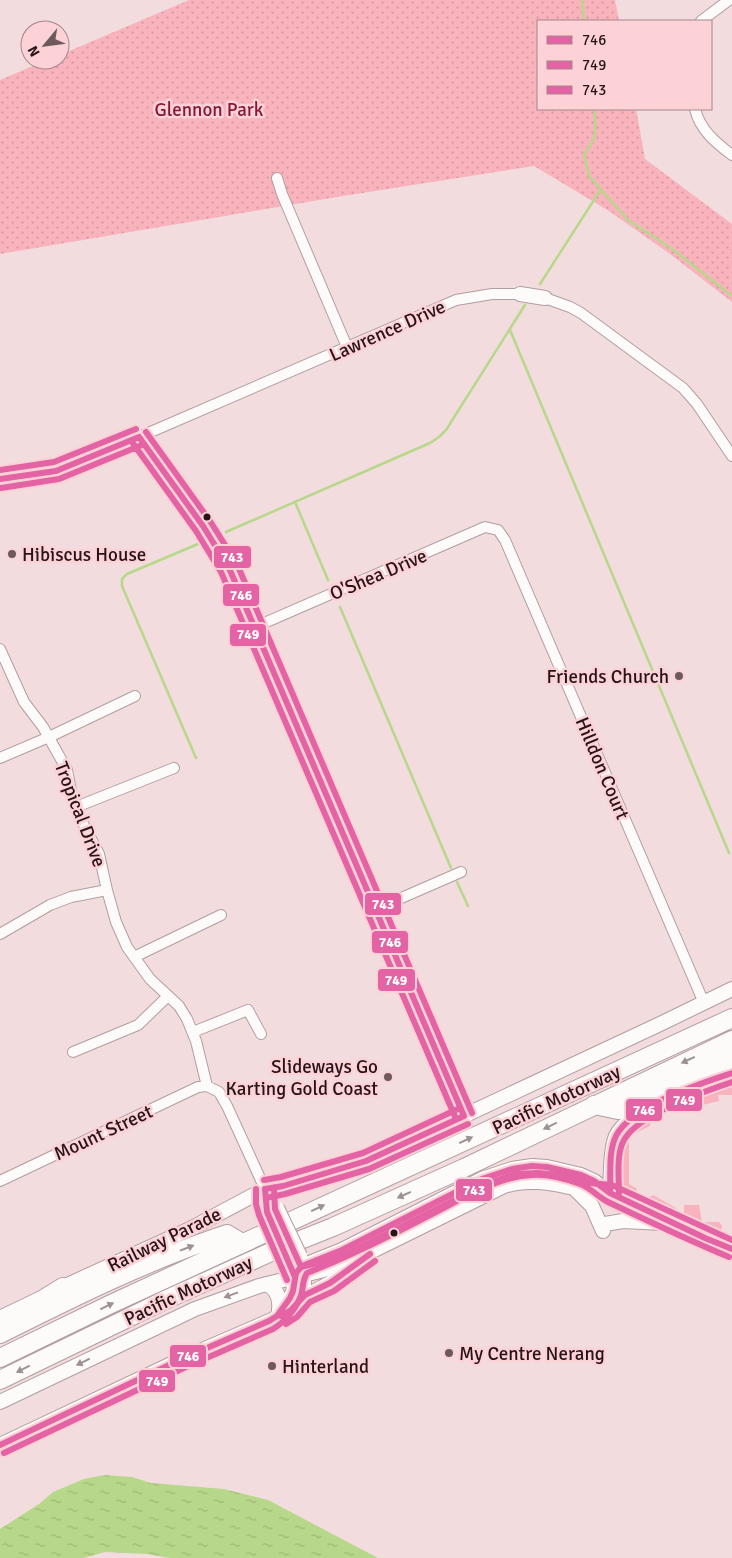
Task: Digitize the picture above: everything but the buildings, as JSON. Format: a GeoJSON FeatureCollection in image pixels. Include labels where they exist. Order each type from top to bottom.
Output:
{"type":"FeatureCollection","features":[{"type":"Feature","properties":{"kind":"highway","name":"Pacific Motorway"},"geometry":{"type":"LineString","coordinates":[[0,1358],[242,1243],[732,1018]]}},
{"type":"Feature","properties":{"kind":"highway","name":"Pacific Motorway"},"geometry":{"type":"LineString","coordinates":[[0,1380],[169,1298],[272,1251],[333,1227],[412,1192],[732,1040]]}},
{"type":"Feature","properties":{"kind":"highway"},"geometry":{"type":"LineString","coordinates":[[594,1105],[618,1110],[732,1057]]}},
{"type":"Feature","properties":{"kind":"highway"},"geometry":{"type":"LineString","coordinates":[[712,1080],[732,1071]]}},
{"type":"Feature","properties":{"kind":"highway"},"geometry":{"type":"LineString","coordinates":[[0,1334],[127,1274],[211,1239],[227,1234],[242,1243]]}},
{"type":"Feature","properties":{"kind":"highway"},"geometry":{"type":"LineString","coordinates":[[0,1320],[63,1287]]}},
{"type":"Feature","properties":{"kind":"main road","name":"Lawrence Drive"},"geometry":{"type":"LineString","coordinates":[[520,294],[546,298]]}},
{"type":"Feature","properties":{"kind":"main road","name":"Lawrence Drive"},"geometry":{"type":"LineString","coordinates":[[0,478],[56,471],[139,437]]}},
{"type":"Feature","properties":{"kind":"main road","name":"Railway Parade"},"geometry":{"type":"LineString","coordinates":[[63,1287],[192,1228],[265,1189],[283,1186],[366,1161],[704,1003],[732,988]]}},
{"type":"Feature","properties":{"kind":"main road"},"geometry":{"type":"LineString","coordinates":[[610,1193],[614,1144],[618,1132],[634,1117],[661,1102],[712,1080]]}},
{"type":"Feature","properties":{"kind":"main road"},"geometry":{"type":"LineString","coordinates":[[0,1402],[170,1320],[231,1295],[266,1284],[300,1269],[342,1250],[482,1179],[512,1169],[540,1166],[568,1171],[594,1181],[610,1193],[732,1249]]}},
{"type":"Feature","properties":{"kind":"main road"},"geometry":{"type":"LineString","coordinates":[[300,1269],[345,1263],[504,1186],[523,1182],[546,1182],[587,1192],[610,1193]]}},
{"type":"Feature","properties":{"kind":"main road"},"geometry":{"type":"LineString","coordinates":[[573,1188],[592,1205],[604,1227],[645,1221],[675,1224]]}},
{"type":"Feature","properties":{"kind":"main road"},"geometry":{"type":"LineString","coordinates":[[0,1446],[184,1358],[290,1311],[304,1292],[300,1269],[272,1210],[264,1204],[265,1189]]}},
{"type":"Feature","properties":{"kind":"main road"},"geometry":{"type":"LineString","coordinates":[[300,1299],[330,1282],[377,1249]]}},
{"type":"Feature","properties":{"kind":"main road"},"geometry":{"type":"LineString","coordinates":[[277,1316],[292,1295],[300,1269]]}},
{"type":"Feature","properties":{"kind":"main road"},"geometry":{"type":"LineString","coordinates":[[266,1284],[274,1289],[278,1296],[280,1305],[277,1316]]}},
{"type":"Feature","properties":{"kind":"street"},"geometry":{"type":"LineString","coordinates":[[702,20],[729,0]]}},
{"type":"Feature","properties":{"kind":"street"},"geometry":{"type":"LineString","coordinates":[[695,110],[707,134],[732,155]]}},
{"type":"Feature","properties":{"kind":"street"},"geometry":{"type":"LineString","coordinates":[[277,178],[346,347]]}},
{"type":"Feature","properties":{"kind":"street","name":"Lawrence Drive"},"geometry":{"type":"LineString","coordinates":[[139,437],[456,300],[492,294],[520,294]]}},
{"type":"Feature","properties":{"kind":"street","name":"Lawrence Drive"},"geometry":{"type":"LineString","coordinates":[[546,298],[581,313],[673,380],[693,400],[732,456]]}},
{"type":"Feature","properties":{"kind":"street"},"geometry":{"type":"LineString","coordinates":[[139,437],[204,526],[229,568],[464,1116]]}},
{"type":"Feature","properties":{"kind":"street","name":"O'Shea Drive"},"geometry":{"type":"LineString","coordinates":[[255,627],[485,527],[498,530],[501,533]]}},
{"type":"Feature","properties":{"kind":"street","name":"Hilldon Court"},"geometry":{"type":"LineString","coordinates":[[501,533],[704,1003]]}},
{"type":"Feature","properties":{"kind":"street","name":"Tropical Drive"},"geometry":{"type":"LineString","coordinates":[[0,649],[24,702],[49,737],[67,770],[76,807],[99,854],[116,922],[127,947],[150,979],[179,1006],[193,1032],[207,1086]]}},
{"type":"Feature","properties":{"kind":"street"},"geometry":{"type":"LineString","coordinates":[[0,758],[135,696]]}},
{"type":"Feature","properties":{"kind":"street"},"geometry":{"type":"LineString","coordinates":[[76,807],[174,768]]}},
{"type":"Feature","properties":{"kind":"street"},"geometry":{"type":"LineString","coordinates":[[376,910],[461,872]]}},
{"type":"Feature","properties":{"kind":"street"},"geometry":{"type":"LineString","coordinates":[[0,934],[50,905],[71,897],[107,890]]}},
{"type":"Feature","properties":{"kind":"street"},"geometry":{"type":"LineString","coordinates":[[134,957],[221,915]]}},
{"type":"Feature","properties":{"kind":"street"},"geometry":{"type":"LineString","coordinates":[[73,1052],[138,1025],[168,996]]}},
{"type":"Feature","properties":{"kind":"street"},"geometry":{"type":"LineString","coordinates":[[193,1032],[248,1010],[261,1034]]}},
{"type":"Feature","properties":{"kind":"street"},"geometry":{"type":"LineString","coordinates":[[207,1086],[219,1092],[227,1106],[265,1189]]}},
{"type":"Feature","properties":{"kind":"street","name":"Mount Street"},"geometry":{"type":"LineString","coordinates":[[0,1181],[198,1087],[207,1086]]}},
{"type":"Feature","properties":{"kind":"green space","name":"Glennon Park"},"geometry":{"type":"Polygon","coordinates":[[[189,0],[615,0],[619,20],[537,20],[537,110],[636,110],[645,159],[732,224],[732,302],[670,254],[609,211],[534,166],[0,254],[0,80],[24,70],[70,70],[70,51],[189,0]]]}},
{"type":"Feature","properties":{"kind":"green space"},"geometry":{"type":"Polygon","coordinates":[[[732,1077],[732,1095],[718,1095],[719,1101],[698,1106],[686,1102],[684,1097],[732,1077]]]}},
{"type":"Feature","properties":{"kind":"green space"},"geometry":{"type":"Polygon","coordinates":[[[648,1116],[651,1118],[650,1126],[629,1136],[629,1184],[636,1188],[637,1192],[635,1196],[627,1195],[621,1190],[618,1182],[617,1161],[620,1142],[625,1132],[631,1126],[648,1116]]]}},
{"type":"Feature","properties":{"kind":"green space"},"geometry":{"type":"Polygon","coordinates":[[[653,1195],[676,1208],[675,1213],[671,1214],[648,1204],[648,1198],[653,1195]]]}},
{"type":"Feature","properties":{"kind":"green space"},"geometry":{"type":"Polygon","coordinates":[[[684,1205],[699,1205],[702,1222],[719,1222],[722,1226],[721,1230],[713,1234],[684,1219],[684,1205]]]}},
{"type":"Feature","properties":{"kind":"water"},"geometry":{"type":"Polygon","coordinates":[[[104,1475],[132,1477],[151,1483],[224,1489],[268,1500],[378,1558],[170,1558],[147,1554],[105,1552],[83,1558],[0,1558],[0,1529],[39,1504],[53,1492],[84,1479],[104,1475]]]}},
{"type":"Feature","properties":{"kind":"waterway"},"geometry":{"type":"LineString","coordinates":[[582,0],[584,20]]}},
{"type":"Feature","properties":{"kind":"waterway"},"geometry":{"type":"LineString","coordinates":[[594,110],[594,138],[584,154],[589,176],[628,220],[671,248],[732,296]]}},
{"type":"Feature","properties":{"kind":"waterway"},"geometry":{"type":"LineString","coordinates":[[540,284],[601,189]]}},
{"type":"Feature","properties":{"kind":"waterway"},"geometry":{"type":"LineString","coordinates":[[226,532],[430,443],[439,437],[446,430],[525,305]]}},
{"type":"Feature","properties":{"kind":"waterway"},"geometry":{"type":"LineString","coordinates":[[510,330],[729,853]]}},
{"type":"Feature","properties":{"kind":"waterway"},"geometry":{"type":"LineString","coordinates":[[295,502],[328,580]]}},
{"type":"Feature","properties":{"kind":"waterway"},"geometry":{"type":"LineString","coordinates":[[196,758],[122,586],[122,579],[127,574],[198,544]]}},
{"type":"Feature","properties":{"kind":"waterway"},"geometry":{"type":"LineString","coordinates":[[340,607],[451,868]]}},
{"type":"Feature","properties":{"kind":"waterway"},"geometry":{"type":"LineString","coordinates":[[457,882],[468,906]]}},
{"type":"Feature","properties":{"kind":"transit line","name":"743"},"geometry":{"type":"LineString","coordinates":[[0,470],[54,462],[136,429]]}},
{"type":"Feature","properties":{"kind":"transit line","name":"743"},"geometry":{"type":"LineString","coordinates":[[146,432],[210,521],[237,564],[472,1113]]}},
{"type":"Feature","properties":{"kind":"transit line","name":"746"},"geometry":{"type":"LineString","coordinates":[[139,437],[203,526],[229,568],[464,1116]]}},
{"type":"Feature","properties":{"kind":"transit line","name":"746"},"geometry":{"type":"LineString","coordinates":[[0,479],[56,471],[139,437]]}},
{"type":"Feature","properties":{"kind":"transit line","name":"749"},"geometry":{"type":"LineString","coordinates":[[132,442],[196,531],[221,572],[456,1119]]}},
{"type":"Feature","properties":{"kind":"transit line","name":"749"},"geometry":{"type":"LineString","coordinates":[[1,488],[59,479],[142,445]]}},
{"type":"Feature","properties":{"kind":"transit line","name":"746"},"geometry":{"type":"LineString","coordinates":[[610,1193],[610,1164],[613,1142],[624,1125],[636,1115],[668,1097],[732,1073]]}},
{"type":"Feature","properties":{"kind":"transit line","name":"749"},"geometry":{"type":"LineString","coordinates":[[619,1193],[618,1166],[621,1146],[632,1130],[643,1121],[673,1105],[732,1082]]}},
{"type":"Feature","properties":{"kind":"transit line","name":"743"},"geometry":{"type":"LineString","coordinates":[[264,1180],[281,1177],[363,1153],[460,1108]]}},
{"type":"Feature","properties":{"kind":"transit line","name":"746"},"geometry":{"type":"LineString","coordinates":[[265,1189],[283,1186],[366,1161],[464,1116]]}},
{"type":"Feature","properties":{"kind":"transit line","name":"749"},"geometry":{"type":"LineString","coordinates":[[266,1198],[369,1169],[468,1124]]}},
{"type":"Feature","properties":{"kind":"transit line","name":"746"},"geometry":{"type":"LineString","coordinates":[[0,1445],[184,1358],[269,1321],[277,1316],[290,1298],[296,1273],[302,1266],[342,1250],[482,1179],[512,1169],[532,1166],[547,1167],[581,1175],[594,1181],[610,1193],[732,1249]]}},
{"type":"Feature","properties":{"kind":"transit line","name":"743"},"geometry":{"type":"LineString","coordinates":[[274,1189],[275,1209],[301,1267],[353,1251],[486,1184],[515,1174],[561,1175],[588,1183],[612,1185],[732,1240]]}},
{"type":"Feature","properties":{"kind":"transit line","name":"749"},"geometry":{"type":"LineString","coordinates":[[4,1453],[188,1366],[273,1329],[287,1318],[294,1308],[300,1298],[307,1273],[400,1231],[479,1190],[505,1180],[532,1175],[569,1180],[588,1188],[608,1202],[729,1257]]}},
{"type":"Feature","properties":{"kind":"transit line","name":"749"},"geometry":{"type":"LineString","coordinates":[[256,1189],[256,1204],[259,1215],[287,1280]]}},
{"type":"Feature","properties":{"kind":"transit line","name":"746"},"geometry":{"type":"LineString","coordinates":[[265,1189],[267,1212],[295,1277]]}},
{"type":"Feature","properties":{"kind":"transit line","name":"746"},"geometry":{"type":"LineString","coordinates":[[281,1316],[291,1310],[305,1295],[330,1283],[370,1254]]}},
{"type":"Feature","properties":{"kind":"transit line","name":"749"},"geometry":{"type":"LineString","coordinates":[[286,1324],[297,1317],[310,1302],[334,1291],[375,1261]]}},
{"type":"Feature","properties":{"kind":"place","name":"Hibiscus House"},"geometry":{"type":"Point","coordinates":[12,554]}},
{"type":"Feature","properties":{"kind":"place","name":"Friends Church"},"geometry":{"type":"Point","coordinates":[679,676]}},
{"type":"Feature","properties":{"kind":"place","name":"Slideways Go Karting Gold Coast"},"geometry":{"type":"Point","coordinates":[388,1077]}},
{"type":"Feature","properties":{"kind":"place","name":"My Centre Nerang"},"geometry":{"type":"Point","coordinates":[449,1353]}},
{"type":"Feature","properties":{"kind":"place","name":"Hinterland"},"geometry":{"type":"Point","coordinates":[272,1366]}}]}
